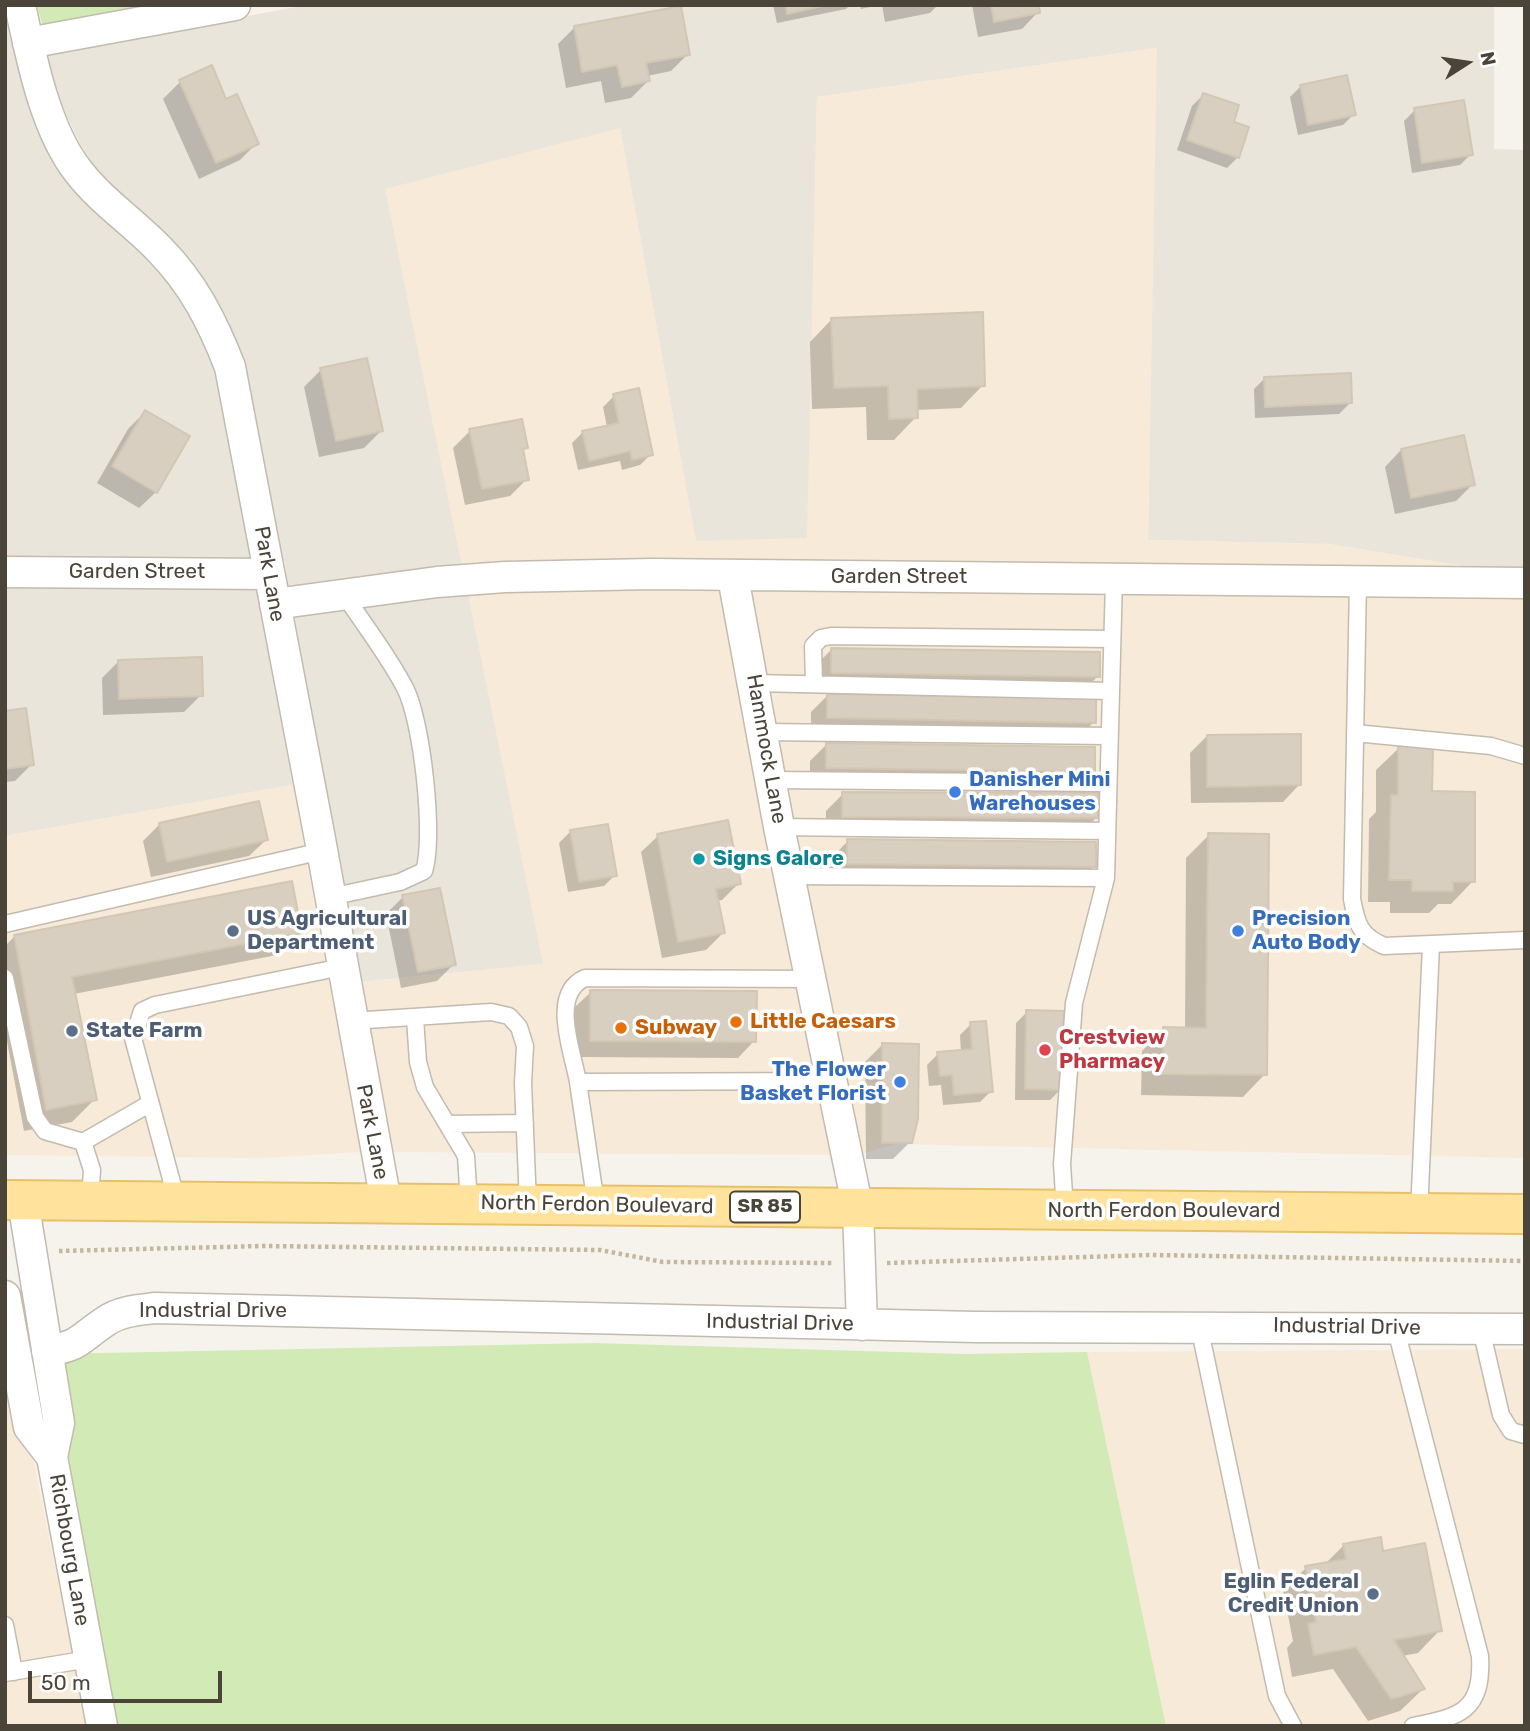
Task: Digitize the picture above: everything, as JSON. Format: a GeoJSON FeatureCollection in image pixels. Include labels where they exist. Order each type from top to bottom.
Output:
{"type":"FeatureCollection","features":[{"type":"Feature","properties":{"kind":"main road","name":"North Ferdon Boulevard"},"geometry":{"type":"LineString","coordinates":[[14,1200],[1525,1214]]}},
{"type":"Feature","properties":{"kind":"street","name":"Park Lane"},"geometry":{"type":"LineString","coordinates":[[20,5],[48,111],[76,169],[181,273],[215,327],[230,367],[386,1202]]}},
{"type":"Feature","properties":{"kind":"street"},"geometry":{"type":"LineString","coordinates":[[28,43],[235,5]]}},
{"type":"Feature","properties":{"kind":"street","name":"Garden Street"},"geometry":{"type":"LineString","coordinates":[[5,572],[269,574]]}},
{"type":"Feature","properties":{"kind":"street","name":"Garden Street"},"geometry":{"type":"LineString","coordinates":[[275,604],[505,577],[652,575],[1525,583]]}},
{"type":"Feature","properties":{"kind":"street","name":"Hammock Lane"},"geometry":{"type":"LineString","coordinates":[[733,577],[779,827],[858,1209],[862,1325]]}},
{"type":"Feature","properties":{"kind":"street","name":"Richbourg Lane"},"geometry":{"type":"LineString","coordinates":[[14,1200],[30,1251],[47,1351],[59,1423],[52,1457],[103,1726]]}},
{"type":"Feature","properties":{"kind":"street","name":"Richbourg Lane"},"geometry":{"type":"LineString","coordinates":[[6,1301],[29,1427],[52,1457]]}},
{"type":"Feature","properties":{"kind":"street","name":"Industrial Drive"},"geometry":{"type":"LineString","coordinates":[[47,1351],[80,1342],[106,1321],[126,1311],[155,1308],[862,1325],[1395,1326],[1525,1329]]}},
{"type":"Feature","properties":{"kind":"lane"},"geometry":{"type":"LineString","coordinates":[[1065,1210],[1062,1164],[1074,1003],[1105,877],[1114,579]]}},
{"type":"Feature","properties":{"kind":"lane"},"geometry":{"type":"LineString","coordinates":[[1357,581],[1352,899],[1356,921],[1367,938],[1384,946],[1525,940]]}},
{"type":"Feature","properties":{"kind":"lane"},"geometry":{"type":"LineString","coordinates":[[330,898],[400,882],[424,871],[429,857],[430,817],[414,709],[405,688],[344,594]]}},
{"type":"Feature","properties":{"kind":"lane"},"geometry":{"type":"LineString","coordinates":[[814,684],[813,646],[821,638],[831,636],[1112,639]]}},
{"type":"Feature","properties":{"kind":"lane"},"geometry":{"type":"LineString","coordinates":[[754,683],[1110,691]]}},
{"type":"Feature","properties":{"kind":"lane"},"geometry":{"type":"LineString","coordinates":[[763,732],[1109,736]]}},
{"type":"Feature","properties":{"kind":"lane"},"geometry":{"type":"LineString","coordinates":[[1355,733],[1491,746],[1525,757]]}},
{"type":"Feature","properties":{"kind":"lane"},"geometry":{"type":"LineString","coordinates":[[771,780],[1108,783]]}},
{"type":"Feature","properties":{"kind":"lane"},"geometry":{"type":"LineString","coordinates":[[779,827],[1107,831]]}},
{"type":"Feature","properties":{"kind":"lane"},"geometry":{"type":"LineString","coordinates":[[5,924],[322,850]]}},
{"type":"Feature","properties":{"kind":"lane"},"geometry":{"type":"LineString","coordinates":[[789,876],[1105,877]]}},
{"type":"Feature","properties":{"kind":"lane"},"geometry":{"type":"LineString","coordinates":[[1419,1213],[1431,945]]}},
{"type":"Feature","properties":{"kind":"lane"},"geometry":{"type":"LineString","coordinates":[[177,1201],[133,1038],[142,1011],[155,1005],[342,967]]}},
{"type":"Feature","properties":{"kind":"lane"},"geometry":{"type":"LineString","coordinates":[[596,1204],[565,1008],[568,992],[575,982],[600,976],[810,979]]}},
{"type":"Feature","properties":{"kind":"lane"},"geometry":{"type":"LineString","coordinates":[[5,978],[35,1117],[45,1131],[83,1142],[149,1104]]}},
{"type":"Feature","properties":{"kind":"lane"},"geometry":{"type":"LineString","coordinates":[[351,1021],[491,1012],[509,1016],[519,1027],[525,1046],[528,1204]]}},
{"type":"Feature","properties":{"kind":"lane"},"geometry":{"type":"LineString","coordinates":[[415,1018],[418,1062],[425,1087],[466,1156],[469,1203]]}},
{"type":"Feature","properties":{"kind":"lane"},"geometry":{"type":"LineString","coordinates":[[578,1082],[830,1081]]}},
{"type":"Feature","properties":{"kind":"lane"},"geometry":{"type":"LineString","coordinates":[[447,1124],[525,1123]]}},
{"type":"Feature","properties":{"kind":"lane"},"geometry":{"type":"LineString","coordinates":[[83,1142],[92,1170],[90,1200]]}},
{"type":"Feature","properties":{"kind":"lane"},"geometry":{"type":"LineString","coordinates":[[1199,1326],[1277,1696],[1293,1726]]}},
{"type":"Feature","properties":{"kind":"lane"},"geometry":{"type":"LineString","coordinates":[[1395,1326],[1480,1656],[1481,1671],[1477,1692],[1465,1709],[1453,1718],[1413,1726]]}},
{"type":"Feature","properties":{"kind":"lane"},"geometry":{"type":"LineString","coordinates":[[1481,1329],[1501,1415],[1511,1430],[1525,1435]]}},
{"type":"Feature","properties":{"kind":"lane"},"geometry":{"type":"LineString","coordinates":[[5,1625],[10,1672],[89,1659]]}},
{"type":"Feature","properties":{"kind":"path"},"geometry":{"type":"LineString","coordinates":[[30,1251],[263,1246],[600,1250],[663,1262],[860,1263],[1151,1255],[1525,1261]]}},
{"type":"Feature","properties":{"kind":"shaded area"},"geometry":{"type":"Polygon","coordinates":[[[307,5],[1494,5],[1494,149],[1525,150],[1525,570],[1481,569],[1329,544],[1148,540],[1156,48],[817,97],[808,538],[696,542],[620,128],[462,567],[287,589],[285,561],[282,561],[244,364],[229,322],[192,264],[89,162],[62,106],[46,53],[307,5]]]}},
{"type":"Feature","properties":{"kind":"shaded area"},"geometry":{"type":"Polygon","coordinates":[[[5,9],[20,77],[34,117],[82,198],[168,281],[201,332],[215,371],[251,560],[5,559],[5,9]]]}},
{"type":"Feature","properties":{"kind":"shaded area"},"geometry":{"type":"Polygon","coordinates":[[[1157,48],[1148,540],[1329,544],[1481,569],[462,567],[385,189],[620,128],[696,541],[807,538],[817,97],[1157,48]]]}},
{"type":"Feature","properties":{"kind":"shaded area"},"geometry":{"type":"Polygon","coordinates":[[[5,585],[256,587],[319,926],[292,785],[5,836],[5,585]]]}},
{"type":"Feature","properties":{"kind":"shaded area"},"geometry":{"type":"Polygon","coordinates":[[[651,588],[721,590],[760,808],[831,1155],[391,1152],[359,982],[543,964],[468,593],[651,588]]]}},
{"type":"Feature","properties":{"kind":"shaded area"},"geometry":{"type":"Polygon","coordinates":[[[924,590],[1525,596],[1525,1158],[896,1144],[861,1154],[790,802],[751,591],[924,590]]]}},
{"type":"Feature","properties":{"kind":"shaded area"},"geometry":{"type":"Polygon","coordinates":[[[468,593],[544,964],[359,982],[292,615],[468,593]]]}},
{"type":"Feature","properties":{"kind":"shaded area"},"geometry":{"type":"Polygon","coordinates":[[[292,785],[361,1152],[262,1158],[5,1155],[5,836],[292,785]]]}},
{"type":"Feature","properties":{"kind":"shaded area"},"geometry":{"type":"Polygon","coordinates":[[[1525,1349],[1525,1726],[1166,1726],[1087,1352],[1525,1349]]]}},
{"type":"Feature","properties":{"kind":"shaded area"},"geometry":{"type":"Polygon","coordinates":[[[5,1354],[12,1354],[87,1726],[5,1726],[5,1354]]]}},
{"type":"Feature","properties":{"kind":"green space"},"geometry":{"type":"Polygon","coordinates":[[[37,5],[144,5],[132,11],[43,27],[37,5]]]}},
{"type":"Feature","properties":{"kind":"green space"},"geometry":{"type":"Polygon","coordinates":[[[594,1343],[964,1354],[1087,1352],[1166,1726],[118,1726],[62,1446],[53,1354],[594,1343]]]}},
{"type":"Feature","properties":{"kind":"building"},"geometry":{"type":"Polygon","coordinates":[[[786,5],[826,5],[787,14],[786,5]]]}},
{"type":"Feature","properties":{"kind":"building"},"geometry":{"type":"Polygon","coordinates":[[[991,5],[1039,5],[1040,13],[994,22],[991,5]]]}},
{"type":"Feature","properties":{"kind":"building"},"geometry":{"type":"Polygon","coordinates":[[[681,6],[690,55],[646,63],[650,81],[622,87],[617,65],[582,72],[574,26],[681,6]]]}},
{"type":"Feature","properties":{"kind":"building"},"geometry":{"type":"Polygon","coordinates":[[[212,65],[226,99],[237,94],[259,144],[216,163],[179,80],[212,65]]]}},
{"type":"Feature","properties":{"kind":"building"},"geometry":{"type":"Polygon","coordinates":[[[1347,75],[1356,115],[1308,125],[1300,85],[1347,75]]]}},
{"type":"Feature","properties":{"kind":"building"},"geometry":{"type":"Polygon","coordinates":[[[1203,93],[1239,105],[1234,122],[1249,127],[1239,158],[1187,140],[1203,93]]]}},
{"type":"Feature","properties":{"kind":"building"},"geometry":{"type":"Polygon","coordinates":[[[1464,100],[1473,155],[1422,163],[1414,108],[1464,100]]]}},
{"type":"Feature","properties":{"kind":"building"},"geometry":{"type":"Polygon","coordinates":[[[983,312],[985,386],[917,389],[918,418],[889,419],[888,386],[834,388],[831,318],[983,312]]]}},
{"type":"Feature","properties":{"kind":"building"},"geometry":{"type":"Polygon","coordinates":[[[367,358],[383,431],[336,441],[320,368],[367,358]]]}},
{"type":"Feature","properties":{"kind":"building"},"geometry":{"type":"Polygon","coordinates":[[[1351,373],[1352,403],[1265,407],[1264,377],[1351,373]]]}},
{"type":"Feature","properties":{"kind":"building"},"geometry":{"type":"Polygon","coordinates":[[[639,388],[653,455],[632,460],[630,451],[589,461],[582,431],[619,423],[613,394],[639,388]]]}},
{"type":"Feature","properties":{"kind":"building"},"geometry":{"type":"Polygon","coordinates":[[[145,410],[190,436],[157,493],[112,466],[145,410]]]}},
{"type":"Feature","properties":{"kind":"building"},"geometry":{"type":"Polygon","coordinates":[[[522,419],[528,448],[523,449],[529,480],[482,489],[469,429],[522,419]]]}},
{"type":"Feature","properties":{"kind":"building"},"geometry":{"type":"Polygon","coordinates":[[[1464,435],[1475,485],[1411,498],[1401,449],[1464,435]]]}},
{"type":"Feature","properties":{"kind":"building"},"geometry":{"type":"Polygon","coordinates":[[[831,648],[1100,652],[1100,677],[831,673],[831,648]]]}},
{"type":"Feature","properties":{"kind":"building"},"geometry":{"type":"Polygon","coordinates":[[[202,657],[203,696],[119,699],[118,660],[202,657]]]}},
{"type":"Feature","properties":{"kind":"building"},"geometry":{"type":"Polygon","coordinates":[[[827,694],[1096,698],[1096,723],[827,718],[827,694]]]}},
{"type":"Feature","properties":{"kind":"building"},"geometry":{"type":"Polygon","coordinates":[[[26,708],[34,765],[5,769],[5,711],[26,708]]]}},
{"type":"Feature","properties":{"kind":"building"},"geometry":{"type":"Polygon","coordinates":[[[1301,734],[1301,785],[1207,787],[1207,735],[1301,734]]]}},
{"type":"Feature","properties":{"kind":"building"},"geometry":{"type":"Polygon","coordinates":[[[826,743],[1095,747],[1095,772],[826,768],[826,743]]]}},
{"type":"Feature","properties":{"kind":"building"},"geometry":{"type":"Polygon","coordinates":[[[1398,746],[1433,746],[1432,791],[1475,792],[1475,882],[1453,882],[1453,891],[1412,891],[1412,880],[1389,880],[1391,795],[1398,795],[1398,746]]]}},
{"type":"Feature","properties":{"kind":"building"},"geometry":{"type":"Polygon","coordinates":[[[842,792],[1098,793],[1098,818],[842,817],[842,792]]]}},
{"type":"Feature","properties":{"kind":"building"},"geometry":{"type":"Polygon","coordinates":[[[259,801],[268,840],[167,862],[159,823],[259,801]]]}},
{"type":"Feature","properties":{"kind":"building","name":"Signs Galore"},"geometry":{"type":"Polygon","coordinates":[[[728,820],[741,884],[716,889],[725,933],[678,942],[657,834],[728,820]]]}},
{"type":"Feature","properties":{"kind":"building"},"geometry":{"type":"Polygon","coordinates":[[[608,824],[617,876],[579,882],[570,830],[608,824]]]}},
{"type":"Feature","properties":{"kind":"building","name":"Precision Auto Body"},"geometry":{"type":"Polygon","coordinates":[[[1208,833],[1269,834],[1267,1075],[1163,1074],[1163,1027],[1206,1028],[1208,833]]]}},
{"type":"Feature","properties":{"kind":"building"},"geometry":{"type":"Polygon","coordinates":[[[847,839],[1096,842],[1096,867],[847,864],[847,839]]]}},
{"type":"Feature","properties":{"kind":"building"},"geometry":{"type":"Polygon","coordinates":[[[292,881],[302,933],[72,977],[97,1100],[46,1110],[14,935],[292,881]]]}},
{"type":"Feature","properties":{"kind":"building"},"geometry":{"type":"Polygon","coordinates":[[[440,888],[456,965],[418,972],[402,895],[440,888]]]}},
{"type":"Feature","properties":{"kind":"building"},"geometry":{"type":"Polygon","coordinates":[[[590,990],[757,991],[756,1042],[590,1041],[590,990]]]}},
{"type":"Feature","properties":{"kind":"building","name":"Crestview Pharmacy"},"geometry":{"type":"Polygon","coordinates":[[[1026,1010],[1064,1011],[1062,1090],[1025,1089],[1026,1010]]]}},
{"type":"Feature","properties":{"kind":"building"},"geometry":{"type":"Polygon","coordinates":[[[986,1021],[993,1092],[954,1095],[952,1075],[940,1076],[937,1052],[972,1049],[970,1022],[986,1021]]]}},
{"type":"Feature","properties":{"kind":"building","name":"The Flower Basket Florist"},"geometry":{"type":"Polygon","coordinates":[[[882,1043],[919,1044],[918,1119],[912,1143],[882,1143],[882,1043]]]}},
{"type":"Feature","properties":{"kind":"building","name":"Eglin Federal Credit Union"},"geometry":{"type":"Polygon","coordinates":[[[1381,1537],[1383,1551],[1425,1543],[1442,1631],[1394,1640],[1425,1689],[1391,1699],[1356,1647],[1314,1655],[1308,1624],[1316,1622],[1305,1566],[1346,1559],[1343,1544],[1381,1537]]]}},
{"type":"Feature","properties":{"kind":"place","name":"Danisher Mini Warehouses"},"geometry":{"type":"Point","coordinates":[955,792]}},
{"type":"Feature","properties":{"kind":"place","name":"Signs Galore"},"geometry":{"type":"Point","coordinates":[699,859]}},
{"type":"Feature","properties":{"kind":"place","name":"US Agricultural Department"},"geometry":{"type":"Point","coordinates":[233,931]}},
{"type":"Feature","properties":{"kind":"place","name":"Precision Auto Body"},"geometry":{"type":"Point","coordinates":[1238,931]}},
{"type":"Feature","properties":{"kind":"place","name":"Little Caesars"},"geometry":{"type":"Point","coordinates":[736,1022]}},
{"type":"Feature","properties":{"kind":"place","name":"Subway"},"geometry":{"type":"Point","coordinates":[621,1028]}},
{"type":"Feature","properties":{"kind":"place","name":"State Farm"},"geometry":{"type":"Point","coordinates":[72,1031]}},
{"type":"Feature","properties":{"kind":"place","name":"Crestview Pharmacy"},"geometry":{"type":"Point","coordinates":[1045,1050]}},
{"type":"Feature","properties":{"kind":"place","name":"The Flower Basket Florist"},"geometry":{"type":"Point","coordinates":[900,1082]}},
{"type":"Feature","properties":{"kind":"place","name":"Eglin Federal Credit Union"},"geometry":{"type":"Point","coordinates":[1373,1594]}}]}
